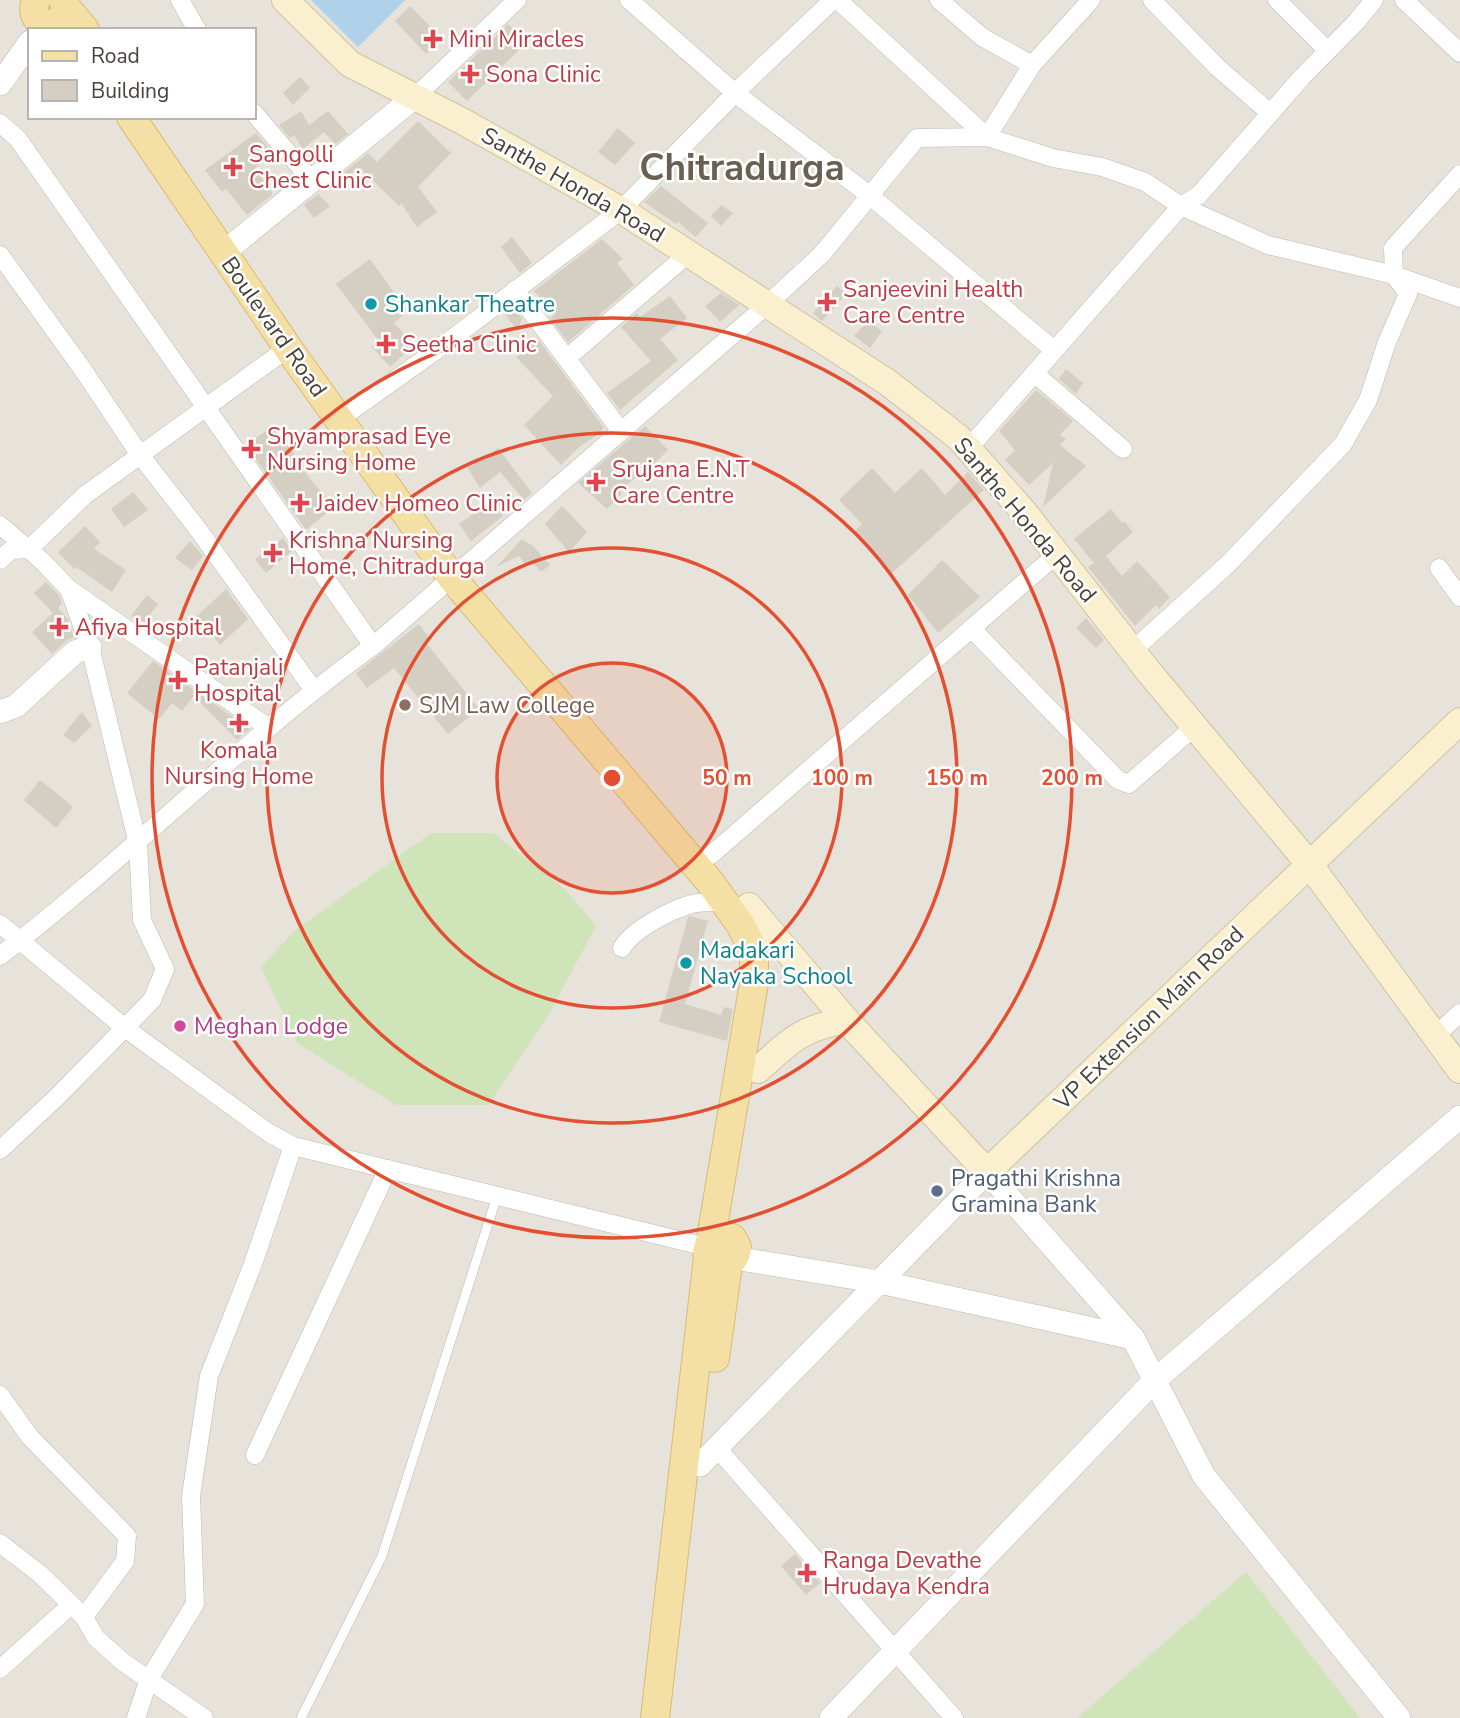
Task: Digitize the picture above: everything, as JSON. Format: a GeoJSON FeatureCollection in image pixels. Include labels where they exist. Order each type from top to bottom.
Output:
{"type":"FeatureCollection","features":[{"type":"Feature","properties":{"kind":"main road","name":"Santhe Honda Road"},"geometry":{"type":"LineString","coordinates":[[285,0],[350,64],[416,96],[621,210],[887,382],[958,437],[1024,512],[1132,651],[1310,865],[1460,1070]]}},
{"type":"Feature","properties":{"kind":"main road"},"geometry":{"type":"LineString","coordinates":[[45,16],[79,28]]}},
{"type":"Feature","properties":{"kind":"main road","name":"Boulevard Road"},"geometry":{"type":"LineString","coordinates":[[132,119],[288,348],[458,573],[739,907]]}},
{"type":"Feature","properties":{"kind":"main road","name":"Boulevard Road"},"geometry":{"type":"LineString","coordinates":[[149,119],[233,244],[351,411],[458,573],[711,855],[739,907]]}},
{"type":"Feature","properties":{"kind":"main road","name":"VP Extension Main Road"},"geometry":{"type":"LineString","coordinates":[[988,1172],[1460,721]]}},
{"type":"Feature","properties":{"kind":"main road"},"geometry":{"type":"LineString","coordinates":[[739,907],[988,1172]]}},
{"type":"Feature","properties":{"kind":"main road"},"geometry":{"type":"LineString","coordinates":[[720,1250],[758,1070],[772,971],[770,950],[762,928],[739,907]]}},
{"type":"Feature","properties":{"kind":"main road"},"geometry":{"type":"LineString","coordinates":[[671,1718],[720,1250],[754,983],[754,960],[739,907]]}},
{"type":"Feature","properties":{"kind":"main road"},"geometry":{"type":"LineString","coordinates":[[758,1070],[796,1036],[809,1029],[846,1020]]}},
{"type":"Feature","properties":{"kind":"main road"},"geometry":{"type":"LineString","coordinates":[[655,1718],[700,1458]]}},
{"type":"Feature","properties":{"kind":"street"},"geometry":{"type":"LineString","coordinates":[[180,0],[196,28]]}},
{"type":"Feature","properties":{"kind":"street"},"geometry":{"type":"LineString","coordinates":[[233,244],[416,96],[517,0]]}},
{"type":"Feature","properties":{"kind":"street"},"geometry":{"type":"LineString","coordinates":[[629,0],[735,93],[869,195],[1054,350]]}},
{"type":"Feature","properties":{"kind":"street"},"geometry":{"type":"LineString","coordinates":[[351,411],[442,347],[621,210],[735,93],[835,0],[987,137]]}},
{"type":"Feature","properties":{"kind":"street"},"geometry":{"type":"LineString","coordinates":[[939,0],[982,37],[1031,65]]}},
{"type":"Feature","properties":{"kind":"street"},"geometry":{"type":"LineString","coordinates":[[987,137],[1031,65],[1091,0]]}},
{"type":"Feature","properties":{"kind":"street"},"geometry":{"type":"LineString","coordinates":[[1152,0],[1217,67],[1270,113]]}},
{"type":"Feature","properties":{"kind":"street"},"geometry":{"type":"LineString","coordinates":[[1277,0],[1328,51]]}},
{"type":"Feature","properties":{"kind":"street"},"geometry":{"type":"LineString","coordinates":[[968,449],[1181,206],[1199,195],[1374,0]]}},
{"type":"Feature","properties":{"kind":"street"},"geometry":{"type":"LineString","coordinates":[[1404,0],[1460,53]]}},
{"type":"Feature","properties":{"kind":"street"},"geometry":{"type":"LineString","coordinates":[[0,84],[28,42]]}},
{"type":"Feature","properties":{"kind":"street"},"geometry":{"type":"LineString","coordinates":[[256,115],[313,181]]}},
{"type":"Feature","properties":{"kind":"street"},"geometry":{"type":"LineString","coordinates":[[0,123],[18,139],[373,646]]}},
{"type":"Feature","properties":{"kind":"street"},"geometry":{"type":"LineString","coordinates":[[0,956],[138,844],[313,690],[373,646],[767,305],[822,254],[916,138],[987,137],[1053,158],[1102,167],[1145,183],[1181,206],[1268,246],[1394,275],[1460,298]]}},
{"type":"Feature","properties":{"kind":"street"},"geometry":{"type":"LineString","coordinates":[[1132,651],[1228,564],[1343,444],[1368,400],[1387,342],[1408,294],[1394,275],[1393,248],[1460,174]]}},
{"type":"Feature","properties":{"kind":"street"},"geometry":{"type":"LineString","coordinates":[[567,358],[688,254]]}},
{"type":"Feature","properties":{"kind":"street"},"geometry":{"type":"LineString","coordinates":[[0,255],[74,357],[140,455],[197,528],[313,690]]}},
{"type":"Feature","properties":{"kind":"street"},"geometry":{"type":"LineString","coordinates":[[515,290],[621,431]]}},
{"type":"Feature","properties":{"kind":"street"},"geometry":{"type":"LineString","coordinates":[[0,560],[11,550],[29,549],[85,495],[288,348]]}},
{"type":"Feature","properties":{"kind":"street"},"geometry":{"type":"LineString","coordinates":[[1034,373],[1123,449]]}},
{"type":"Feature","properties":{"kind":"street"},"geometry":{"type":"LineString","coordinates":[[0,525],[29,549],[69,589],[270,728]]}},
{"type":"Feature","properties":{"kind":"street"},"geometry":{"type":"LineString","coordinates":[[711,855],[1057,554]]}},
{"type":"Feature","properties":{"kind":"street"},"geometry":{"type":"LineString","coordinates":[[1439,568],[1460,597]]}},
{"type":"Feature","properties":{"kind":"street"},"geometry":{"type":"LineString","coordinates":[[0,1150],[57,1097],[152,1000],[165,969],[142,920],[138,844],[90,647],[69,589]]}},
{"type":"Feature","properties":{"kind":"street"},"geometry":{"type":"LineString","coordinates":[[971,628],[1118,780],[1129,784],[1194,727]]}},
{"type":"Feature","properties":{"kind":"street"},"geometry":{"type":"LineString","coordinates":[[0,712],[16,706],[75,652],[90,647]]}},
{"type":"Feature","properties":{"kind":"street"},"geometry":{"type":"LineString","coordinates":[[622,948],[626,941],[665,915],[694,903],[739,907]]}},
{"type":"Feature","properties":{"kind":"street"},"geometry":{"type":"LineString","coordinates":[[0,924],[125,1028],[269,1133],[293,1146],[720,1250],[1133,1338]]}},
{"type":"Feature","properties":{"kind":"street"},"geometry":{"type":"LineString","coordinates":[[1435,1036],[1460,1013]]}},
{"type":"Feature","properties":{"kind":"street"},"geometry":{"type":"LineString","coordinates":[[831,1718],[1154,1381],[1460,1116]]}},
{"type":"Feature","properties":{"kind":"street"},"geometry":{"type":"LineString","coordinates":[[136,1718],[149,1679],[195,1604],[191,1496],[209,1376],[253,1264],[293,1146]]}},
{"type":"Feature","properties":{"kind":"street"},"geometry":{"type":"LineString","coordinates":[[255,1455],[388,1169]]}},
{"type":"Feature","properties":{"kind":"street"},"geometry":{"type":"LineString","coordinates":[[954,1718],[895,1651],[700,1458],[988,1172],[1133,1338],[1203,1476],[1399,1718]]}},
{"type":"Feature","properties":{"kind":"street"},"geometry":{"type":"LineString","coordinates":[[0,1395],[30,1437],[127,1536],[125,1561],[77,1611],[3,1662]]}},
{"type":"Feature","properties":{"kind":"street"},"geometry":{"type":"LineString","coordinates":[[0,1543],[40,1574],[77,1611],[96,1639],[204,1718]]}},
{"type":"Feature","properties":{"kind":"lane"},"geometry":{"type":"LineString","coordinates":[[301,1718],[382,1556],[497,1196]]}},
{"type":"Feature","properties":{"kind":"shaded area"},"geometry":{"type":"Polygon","coordinates":[[[0,0],[1460,0],[1460,1718],[0,1718],[0,0]]]}},
{"type":"Feature","properties":{"kind":"green space"},"geometry":{"type":"Polygon","coordinates":[[[431,833],[493,833],[565,889],[596,926],[548,1016],[488,1105],[396,1105],[297,1043],[261,967],[294,931],[431,833]]]}},
{"type":"Feature","properties":{"kind":"green space"},"geometry":{"type":"Polygon","coordinates":[[[1246,1572],[1360,1718],[1077,1718],[1246,1572]]]}},
{"type":"Feature","properties":{"kind":"water"},"geometry":{"type":"Polygon","coordinates":[[[311,0],[405,0],[358,47],[311,0]]]}},
{"type":"Feature","properties":{"kind":"building"},"geometry":{"type":"Polygon","coordinates":[[[410,6],[442,39],[426,54],[395,21],[410,6]]]}},
{"type":"Feature","properties":{"kind":"building"},"geometry":{"type":"Polygon","coordinates":[[[508,24],[527,42],[467,101],[448,82],[508,24]]]}},
{"type":"Feature","properties":{"kind":"building"},"geometry":{"type":"Polygon","coordinates":[[[300,77],[310,88],[293,105],[283,93],[300,77]]]}},
{"type":"Feature","properties":{"kind":"building"},"geometry":{"type":"Polygon","coordinates":[[[301,111],[309,125],[328,111],[348,134],[335,144],[324,132],[303,149],[294,135],[290,138],[279,125],[301,111]]]}},
{"type":"Feature","properties":{"kind":"building"},"geometry":{"type":"Polygon","coordinates":[[[418,121],[451,153],[418,187],[437,212],[417,227],[401,203],[399,206],[360,168],[344,178],[342,174],[368,153],[377,162],[418,121]]]}},
{"type":"Feature","properties":{"kind":"building"},"geometry":{"type":"Polygon","coordinates":[[[618,128],[635,143],[615,165],[598,152],[618,128]]]}},
{"type":"Feature","properties":{"kind":"building"},"geometry":{"type":"Polygon","coordinates":[[[256,133],[274,154],[255,168],[273,194],[247,215],[226,189],[222,192],[205,170],[256,133]]]}},
{"type":"Feature","properties":{"kind":"building"},"geometry":{"type":"Polygon","coordinates":[[[661,186],[708,223],[696,237],[678,222],[676,224],[644,202],[661,186]]]}},
{"type":"Feature","properties":{"kind":"building"},"geometry":{"type":"Polygon","coordinates":[[[318,194],[330,206],[314,218],[304,205],[318,194]]]}},
{"type":"Feature","properties":{"kind":"building"},"geometry":{"type":"Polygon","coordinates":[[[721,205],[733,213],[721,226],[711,216],[721,205]]]}},
{"type":"Feature","properties":{"kind":"building"},"geometry":{"type":"Polygon","coordinates":[[[512,237],[532,263],[520,273],[501,247],[512,237]]]}},
{"type":"Feature","properties":{"kind":"building"},"geometry":{"type":"Polygon","coordinates":[[[602,239],[623,259],[617,263],[634,285],[568,342],[550,318],[555,314],[534,291],[602,239]]]}},
{"type":"Feature","properties":{"kind":"building"},"geometry":{"type":"Polygon","coordinates":[[[370,259],[407,311],[394,323],[414,345],[390,367],[372,347],[379,341],[336,284],[370,259]]]}},
{"type":"Feature","properties":{"kind":"building"},"geometry":{"type":"Polygon","coordinates":[[[837,286],[846,294],[822,321],[813,313],[837,286]]]}},
{"type":"Feature","properties":{"kind":"building"},"geometry":{"type":"Polygon","coordinates":[[[721,293],[739,305],[720,322],[705,306],[721,293]]]}},
{"type":"Feature","properties":{"kind":"building"},"geometry":{"type":"Polygon","coordinates":[[[670,296],[687,318],[660,339],[678,360],[620,410],[607,393],[651,361],[621,327],[637,313],[640,317],[670,296]]]}},
{"type":"Feature","properties":{"kind":"building"},"geometry":{"type":"Polygon","coordinates":[[[513,306],[522,318],[518,331],[504,313],[513,306]]]}},
{"type":"Feature","properties":{"kind":"building"},"geometry":{"type":"Polygon","coordinates":[[[868,321],[882,331],[870,348],[854,336],[868,321]]]}},
{"type":"Feature","properties":{"kind":"building"},"geometry":{"type":"Polygon","coordinates":[[[537,338],[604,428],[561,465],[524,425],[553,396],[516,357],[537,338]]]}},
{"type":"Feature","properties":{"kind":"building"},"geometry":{"type":"Polygon","coordinates":[[[1066,369],[1083,383],[1076,394],[1059,379],[1066,369]]]}},
{"type":"Feature","properties":{"kind":"building"},"geometry":{"type":"Polygon","coordinates":[[[1036,390],[1073,421],[1060,435],[1066,439],[1060,445],[1086,466],[1043,507],[1053,463],[1029,485],[1005,460],[1015,450],[999,431],[1036,390]]]}},
{"type":"Feature","properties":{"kind":"building"},"geometry":{"type":"Polygon","coordinates":[[[273,426],[303,466],[301,468],[334,507],[306,530],[246,445],[273,426]]]}},
{"type":"Feature","properties":{"kind":"building"},"geometry":{"type":"Polygon","coordinates":[[[645,426],[668,450],[649,469],[647,467],[620,491],[622,493],[607,509],[578,483],[645,426]]]}},
{"type":"Feature","properties":{"kind":"building"},"geometry":{"type":"Polygon","coordinates":[[[498,448],[532,493],[524,500],[500,472],[480,488],[467,467],[482,461],[498,448]]]}},
{"type":"Feature","properties":{"kind":"building"},"geometry":{"type":"Polygon","coordinates":[[[872,468],[895,493],[922,468],[945,495],[968,472],[984,490],[891,574],[853,533],[862,524],[839,500],[872,468]]]}},
{"type":"Feature","properties":{"kind":"building"},"geometry":{"type":"Polygon","coordinates":[[[133,492],[148,510],[124,527],[111,509],[133,492]]]}},
{"type":"Feature","properties":{"kind":"building"},"geometry":{"type":"Polygon","coordinates":[[[498,497],[507,510],[471,541],[459,524],[498,497]]]}},
{"type":"Feature","properties":{"kind":"building"},"geometry":{"type":"Polygon","coordinates":[[[562,506],[587,532],[569,552],[545,524],[562,506]]]}},
{"type":"Feature","properties":{"kind":"building"},"geometry":{"type":"Polygon","coordinates":[[[1111,509],[1133,532],[1106,556],[1122,576],[1137,561],[1170,597],[1159,609],[1156,605],[1135,626],[1088,567],[1094,563],[1074,539],[1111,509]]]}},
{"type":"Feature","properties":{"kind":"building"},"geometry":{"type":"Polygon","coordinates":[[[85,526],[100,542],[94,549],[126,570],[112,592],[76,567],[74,569],[58,552],[85,526]]]}},
{"type":"Feature","properties":{"kind":"building"},"geometry":{"type":"Polygon","coordinates":[[[283,538],[292,551],[266,573],[255,559],[283,538]]]}},
{"type":"Feature","properties":{"kind":"building"},"geometry":{"type":"Polygon","coordinates":[[[522,539],[533,546],[550,565],[541,572],[534,563],[525,564],[519,556],[496,567],[522,539]]]}},
{"type":"Feature","properties":{"kind":"building"},"geometry":{"type":"Polygon","coordinates":[[[190,541],[203,556],[192,570],[175,558],[190,541]]]}},
{"type":"Feature","properties":{"kind":"building"},"geometry":{"type":"Polygon","coordinates":[[[942,560],[980,597],[938,633],[908,595],[942,560]]]}},
{"type":"Feature","properties":{"kind":"building"},"geometry":{"type":"Polygon","coordinates":[[[46,582],[59,595],[62,604],[58,608],[68,619],[74,637],[52,654],[32,632],[53,613],[34,593],[46,582]]]}},
{"type":"Feature","properties":{"kind":"building"},"geometry":{"type":"Polygon","coordinates":[[[226,589],[248,619],[220,645],[197,616],[226,589]]]}},
{"type":"Feature","properties":{"kind":"building"},"geometry":{"type":"Polygon","coordinates":[[[147,595],[158,604],[144,622],[131,616],[147,595]]]}},
{"type":"Feature","properties":{"kind":"building"},"geometry":{"type":"Polygon","coordinates":[[[1086,618],[1104,640],[1096,648],[1076,628],[1086,618]]]}},
{"type":"Feature","properties":{"kind":"building"},"geometry":{"type":"Polygon","coordinates":[[[419,624],[431,640],[426,643],[479,709],[448,734],[394,668],[367,688],[356,673],[419,624]]]}},
{"type":"Feature","properties":{"kind":"building"},"geometry":{"type":"Polygon","coordinates":[[[153,661],[250,729],[237,740],[194,696],[182,711],[172,703],[159,719],[127,693],[153,661]]]}},
{"type":"Feature","properties":{"kind":"building"},"geometry":{"type":"Polygon","coordinates":[[[82,712],[92,726],[74,743],[63,735],[82,712]]]}},
{"type":"Feature","properties":{"kind":"building"},"geometry":{"type":"Polygon","coordinates":[[[40,780],[73,807],[56,828],[24,800],[40,780]]]}},
{"type":"Feature","properties":{"kind":"building","name":"Madakari Nayaka School"},"geometry":{"type":"Polygon","coordinates":[[[690,916],[708,921],[685,1004],[721,1015],[724,1007],[733,1009],[727,1041],[659,1022],[690,916]]]}},
{"type":"Feature","properties":{"kind":"building"},"geometry":{"type":"Polygon","coordinates":[[[795,1554],[820,1583],[806,1595],[781,1566],[795,1554]]]}},
{"type":"Feature","properties":{"kind":"place","name":"Mini Miracles"},"geometry":{"type":"Point","coordinates":[433,39]}},
{"type":"Feature","properties":{"kind":"place","name":"Sona Clinic"},"geometry":{"type":"Point","coordinates":[470,74]}},
{"type":"Feature","properties":{"kind":"place","name":"Sangolli Chest Clinic"},"geometry":{"type":"Point","coordinates":[233,167]}},
{"type":"Feature","properties":{"kind":"place","name":"Sanjeevini Health Care Centre"},"geometry":{"type":"Point","coordinates":[827,302]}},
{"type":"Feature","properties":{"kind":"place","name":"Shankar Theatre"},"geometry":{"type":"Point","coordinates":[371,304]}},
{"type":"Feature","properties":{"kind":"place","name":"Seetha Clinic"},"geometry":{"type":"Point","coordinates":[386,344]}},
{"type":"Feature","properties":{"kind":"place","name":"Shyamprasad Eye Nursing Home"},"geometry":{"type":"Point","coordinates":[251,449]}},
{"type":"Feature","properties":{"kind":"place","name":"Srujana E.N.T Care Centre"},"geometry":{"type":"Point","coordinates":[596,482]}},
{"type":"Feature","properties":{"kind":"place","name":"Jaidev Homeo Clinic"},"geometry":{"type":"Point","coordinates":[300,503]}},
{"type":"Feature","properties":{"kind":"place","name":"Krishna Nursing Home, Chitradurga"},"geometry":{"type":"Point","coordinates":[273,553]}},
{"type":"Feature","properties":{"kind":"place","name":"Afiya Hospital"},"geometry":{"type":"Point","coordinates":[59,627]}},
{"type":"Feature","properties":{"kind":"place","name":"Patanjali Hospital"},"geometry":{"type":"Point","coordinates":[178,680]}},
{"type":"Feature","properties":{"kind":"place","name":"SJM Law College"},"geometry":{"type":"Point","coordinates":[405,705]}},
{"type":"Feature","properties":{"kind":"place","name":"Komala Nursing Home"},"geometry":{"type":"Point","coordinates":[239,723]}},
{"type":"Feature","properties":{"kind":"place","name":"Madakari Nayaka School"},"geometry":{"type":"Point","coordinates":[686,963]}},
{"type":"Feature","properties":{"kind":"place","name":"Meghan Lodge"},"geometry":{"type":"Point","coordinates":[180,1026]}},
{"type":"Feature","properties":{"kind":"place","name":"Pragathi Krishna Gramina Bank"},"geometry":{"type":"Point","coordinates":[937,1191]}},
{"type":"Feature","properties":{"kind":"place","name":"Ranga Devathe Hrudaya Kendra"},"geometry":{"type":"Point","coordinates":[807,1573]}},
{"type":"Feature","properties":{"kind":"district","name":"Chitradurga"},"geometry":{"type":"Point","coordinates":[742,168]}}]}
